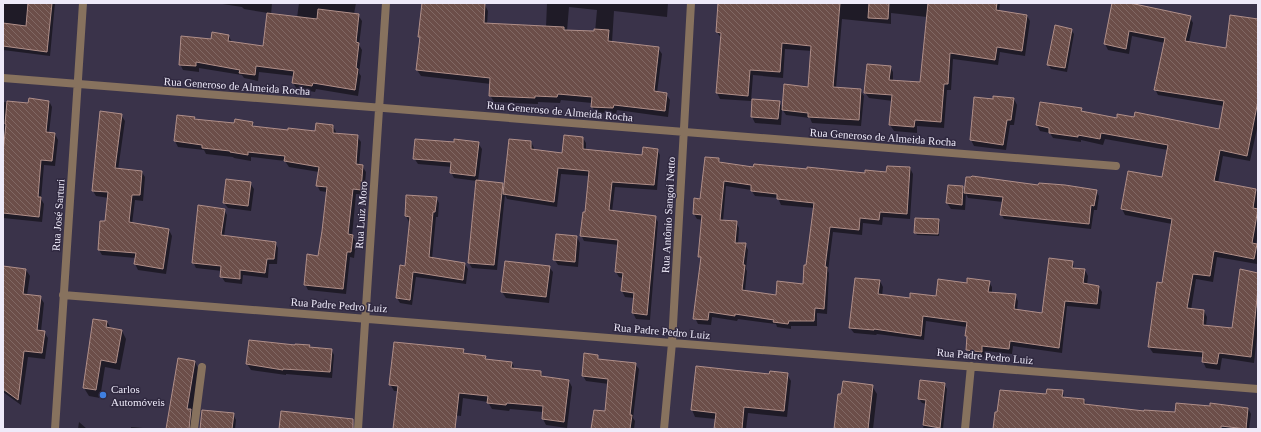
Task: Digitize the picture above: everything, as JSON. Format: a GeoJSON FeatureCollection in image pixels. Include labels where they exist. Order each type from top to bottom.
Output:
{"type":"FeatureCollection","features":[{"type":"Feature","properties":{"kind":"street","name":"Rua José Sarturi"},"geometry":{"type":"LineString","coordinates":[[55,429],[83,3]]}},
{"type":"Feature","properties":{"kind":"street","name":"Rua Luiz Moro"},"geometry":{"type":"LineString","coordinates":[[358,429],[386,3]]}},
{"type":"Feature","properties":{"kind":"street","name":"Rua Antônio Sangoi Netto"},"geometry":{"type":"LineString","coordinates":[[664,429],[672,343],[691,3]]}},
{"type":"Feature","properties":{"kind":"street","name":"Rua Generoso de Almeida Rocha"},"geometry":{"type":"LineString","coordinates":[[3,78],[1116,166]]}},
{"type":"Feature","properties":{"kind":"street","name":"Rua Padre Pedro Luiz"},"geometry":{"type":"LineString","coordinates":[[63,295],[1258,389]]}},
{"type":"Feature","properties":{"kind":"street"},"geometry":{"type":"LineString","coordinates":[[965,429],[971,366]]}},
{"type":"Feature","properties":{"kind":"street"},"geometry":{"type":"LineString","coordinates":[[194,429],[202,367]]}},
{"type":"Feature","properties":{"kind":"building"},"geometry":{"type":"Polygon","coordinates":[[[28,3],[52,3],[47,52],[3,46],[3,23],[26,26],[28,3]]]}},
{"type":"Feature","properties":{"kind":"building"},"geometry":{"type":"Polygon","coordinates":[[[422,3],[485,3],[484,23],[564,27],[564,30],[609,30],[608,41],[659,47],[654,91],[667,93],[665,111],[614,105],[613,108],[591,107],[592,97],[558,94],[557,97],[535,96],[535,98],[489,96],[490,78],[416,70],[422,3]]]}},
{"type":"Feature","properties":{"kind":"building"},"geometry":{"type":"Polygon","coordinates":[[[718,3],[840,3],[833,87],[861,89],[859,120],[808,117],[808,113],[782,110],[784,84],[808,87],[811,46],[782,43],[780,72],[750,70],[748,96],[716,93],[721,33],[716,32],[718,3]]]}},
{"type":"Feature","properties":{"kind":"building"},"geometry":{"type":"Polygon","coordinates":[[[869,3],[889,3],[888,19],[868,18],[869,3]]]}},
{"type":"Feature","properties":{"kind":"building"},"geometry":{"type":"Polygon","coordinates":[[[928,3],[997,3],[996,10],[1027,15],[1022,51],[997,47],[995,60],[950,53],[948,84],[944,84],[941,122],[915,120],[914,127],[889,125],[892,95],[864,93],[867,64],[891,66],[889,80],[920,82],[928,3]]]}},
{"type":"Feature","properties":{"kind":"building"},"geometry":{"type":"Polygon","coordinates":[[[1112,3],[1130,3],[1191,16],[1185,41],[1226,48],[1230,15],[1258,19],[1258,101],[1247,156],[1220,150],[1214,181],[1256,189],[1253,208],[1258,209],[1252,243],[1257,244],[1254,259],[1214,251],[1210,276],[1193,274],[1187,308],[1204,310],[1203,325],[1232,328],[1240,269],[1258,273],[1258,288],[1251,357],[1219,353],[1217,364],[1202,362],[1203,352],[1148,347],[1157,282],[1162,283],[1172,219],[1121,209],[1128,171],[1162,177],[1168,145],[1101,133],[1100,139],[1078,135],[1078,137],[1049,133],[1049,128],[1036,125],[1040,102],[1082,108],[1081,111],[1117,118],[1117,114],[1134,117],[1135,112],[1219,129],[1224,101],[1154,90],[1165,38],[1129,31],[1126,49],[1104,44],[1112,3]]]}},
{"type":"Feature","properties":{"kind":"building"},"geometry":{"type":"Polygon","coordinates":[[[318,9],[359,14],[356,42],[359,43],[356,68],[358,69],[355,90],[313,83],[312,86],[292,83],[294,71],[256,66],[255,75],[239,73],[240,70],[196,62],[196,66],[179,65],[181,36],[211,39],[212,32],[229,35],[228,41],[263,46],[267,13],[317,19],[318,9]]]}},
{"type":"Feature","properties":{"kind":"building"},"geometry":{"type":"Polygon","coordinates":[[[1055,25],[1072,29],[1065,68],[1047,65],[1055,25]]]}},
{"type":"Feature","properties":{"kind":"building"},"geometry":{"type":"Polygon","coordinates":[[[993,96],[1014,98],[1011,120],[1007,120],[1003,145],[970,140],[974,97],[993,99],[993,96]]]}},
{"type":"Feature","properties":{"kind":"building"},"geometry":{"type":"Polygon","coordinates":[[[29,98],[49,101],[46,132],[55,133],[52,161],[41,160],[38,197],[41,197],[39,217],[3,213],[3,152],[7,101],[28,103],[29,98]]]}},
{"type":"Feature","properties":{"kind":"building"},"geometry":{"type":"Polygon","coordinates":[[[752,99],[780,101],[778,119],[751,117],[752,99]]]}},
{"type":"Feature","properties":{"kind":"building"},"geometry":{"type":"Polygon","coordinates":[[[100,111],[122,114],[115,168],[142,171],[140,195],[132,195],[129,222],[169,229],[163,269],[134,264],[136,253],[98,250],[100,221],[105,221],[108,192],[92,191],[100,111]]]}},
{"type":"Feature","properties":{"kind":"building"},"geometry":{"type":"Polygon","coordinates":[[[177,115],[195,117],[194,119],[234,123],[235,119],[253,122],[252,126],[288,130],[288,128],[315,131],[316,123],[333,125],[333,133],[358,135],[356,164],[363,165],[361,190],[353,189],[348,234],[353,235],[351,252],[347,252],[343,289],[304,285],[307,254],[318,256],[322,231],[327,187],[316,186],[319,167],[284,161],[285,156],[248,152],[248,155],[230,151],[202,148],[202,145],[174,141],[177,115]]]}},
{"type":"Feature","properties":{"kind":"building"},"geometry":{"type":"Polygon","coordinates":[[[564,135],[583,137],[583,149],[642,155],[643,147],[658,149],[654,185],[612,182],[609,210],[656,216],[647,315],[632,313],[634,293],[621,291],[623,273],[615,272],[618,240],[580,236],[583,212],[585,212],[589,171],[558,168],[554,202],[503,194],[509,139],[531,141],[531,149],[562,153],[564,135]]]}},
{"type":"Feature","properties":{"kind":"building"},"geometry":{"type":"Polygon","coordinates":[[[415,139],[454,142],[454,139],[479,142],[475,176],[450,173],[451,162],[413,159],[415,139]]]}},
{"type":"Feature","properties":{"kind":"building"},"geometry":{"type":"Polygon","coordinates":[[[705,157],[719,158],[719,162],[753,167],[754,164],[807,169],[807,167],[865,173],[865,170],[886,172],[887,166],[910,167],[907,214],[880,212],[879,220],[860,218],[859,230],[830,227],[825,267],[827,267],[824,309],[815,308],[814,321],[789,321],[788,324],[773,322],[774,320],[735,314],[735,316],[709,312],[708,320],[693,319],[701,257],[698,257],[702,215],[693,214],[694,198],[700,199],[705,157]],[[724,181],[720,220],[737,221],[735,243],[746,243],[742,290],[776,295],[777,281],[803,284],[804,265],[806,265],[814,203],[777,199],[777,194],[751,191],[751,185],[724,181]]]}},
{"type":"Feature","properties":{"kind":"building"},"geometry":{"type":"Polygon","coordinates":[[[972,176],[1038,185],[1039,183],[1065,185],[1097,190],[1094,206],[1091,205],[1089,224],[1000,215],[1003,197],[964,193],[966,177],[972,176]]]}},
{"type":"Feature","properties":{"kind":"building"},"geometry":{"type":"Polygon","coordinates":[[[226,179],[251,182],[248,206],[223,203],[226,179]]]}},
{"type":"Feature","properties":{"kind":"building"},"geometry":{"type":"Polygon","coordinates":[[[476,180],[503,183],[494,265],[468,263],[476,180]]]}},
{"type":"Feature","properties":{"kind":"building"},"geometry":{"type":"Polygon","coordinates":[[[948,185],[963,186],[962,205],[946,203],[948,185]]]}},
{"type":"Feature","properties":{"kind":"building"},"geometry":{"type":"Polygon","coordinates":[[[406,195],[437,197],[435,212],[433,212],[429,257],[465,263],[463,280],[413,272],[410,300],[396,298],[400,265],[405,266],[410,217],[405,216],[406,195]]]}},
{"type":"Feature","properties":{"kind":"building"},"geometry":{"type":"Polygon","coordinates":[[[198,205],[225,209],[221,235],[276,242],[274,259],[267,259],[265,273],[240,270],[240,279],[220,277],[221,266],[192,263],[198,205]]]}},
{"type":"Feature","properties":{"kind":"building"},"geometry":{"type":"Polygon","coordinates":[[[915,218],[939,219],[938,234],[914,233],[915,218]]]}},
{"type":"Feature","properties":{"kind":"building"},"geometry":{"type":"Polygon","coordinates":[[[556,234],[577,236],[575,262],[553,260],[556,234]]]}},
{"type":"Feature","properties":{"kind":"building"},"geometry":{"type":"Polygon","coordinates":[[[1049,258],[1073,261],[1072,268],[1085,269],[1083,283],[1099,286],[1097,304],[1065,301],[1059,348],[1010,341],[1009,349],[982,346],[982,352],[966,350],[967,336],[965,336],[967,322],[923,316],[921,336],[874,329],[849,328],[855,278],[880,280],[878,294],[910,298],[910,293],[936,296],[938,279],[967,283],[967,278],[990,281],[988,292],[1016,294],[1014,309],[1042,313],[1049,258]]]}},
{"type":"Feature","properties":{"kind":"building"},"geometry":{"type":"Polygon","coordinates":[[[505,261],[550,266],[546,297],[501,292],[505,261]]]}},
{"type":"Feature","properties":{"kind":"building"},"geometry":{"type":"Polygon","coordinates":[[[3,266],[26,269],[23,294],[41,296],[37,330],[45,331],[42,353],[24,351],[18,400],[3,389],[3,266]]]}},
{"type":"Feature","properties":{"kind":"building"},"geometry":{"type":"Polygon","coordinates":[[[93,319],[107,321],[106,327],[122,330],[116,363],[101,360],[96,390],[83,388],[93,319]]]}},
{"type":"Feature","properties":{"kind":"building"},"geometry":{"type":"Polygon","coordinates":[[[249,340],[295,345],[310,345],[309,347],[332,349],[330,372],[283,370],[246,364],[249,340]]]}},
{"type":"Feature","properties":{"kind":"building"},"geometry":{"type":"Polygon","coordinates":[[[394,342],[464,349],[463,353],[486,356],[485,359],[512,362],[511,368],[541,371],[541,376],[569,380],[564,422],[542,419],[543,406],[487,403],[488,396],[459,393],[455,429],[393,429],[398,386],[389,385],[394,342]]]}},
{"type":"Feature","properties":{"kind":"building"},"geometry":{"type":"Polygon","coordinates":[[[584,353],[598,355],[598,359],[636,363],[630,415],[632,415],[630,429],[591,429],[594,410],[605,411],[608,379],[582,376],[584,353]]]}},
{"type":"Feature","properties":{"kind":"building"},"geometry":{"type":"Polygon","coordinates":[[[178,358],[195,361],[187,409],[191,409],[189,429],[166,429],[178,358]]]}},
{"type":"Feature","properties":{"kind":"building"},"geometry":{"type":"Polygon","coordinates":[[[696,366],[769,374],[770,371],[788,373],[784,411],[744,407],[742,429],[714,429],[716,413],[691,410],[696,366]]]}},
{"type":"Feature","properties":{"kind":"building"},"geometry":{"type":"Polygon","coordinates":[[[920,380],[945,383],[940,428],[923,425],[926,400],[918,399],[920,380]]]}},
{"type":"Feature","properties":{"kind":"building"},"geometry":{"type":"Polygon","coordinates":[[[843,381],[873,385],[868,429],[834,429],[838,394],[841,394],[843,381]]]}},
{"type":"Feature","properties":{"kind":"building"},"geometry":{"type":"Polygon","coordinates":[[[1047,389],[1063,390],[1062,397],[1084,399],[1084,404],[1144,411],[1175,412],[1176,403],[1210,406],[1210,403],[1248,408],[1246,429],[1221,426],[1221,429],[993,429],[1000,390],[1046,394],[1047,389]]]}},
{"type":"Feature","properties":{"kind":"building"},"geometry":{"type":"Polygon","coordinates":[[[202,410],[234,413],[232,429],[200,429],[202,410]]]}},
{"type":"Feature","properties":{"kind":"building"},"geometry":{"type":"Polygon","coordinates":[[[281,411],[353,419],[353,429],[279,429],[281,411]]]}},
{"type":"Feature","properties":{"kind":"place","name":"Carlos Automóveis"},"geometry":{"type":"Point","coordinates":[103,395]}}]}
